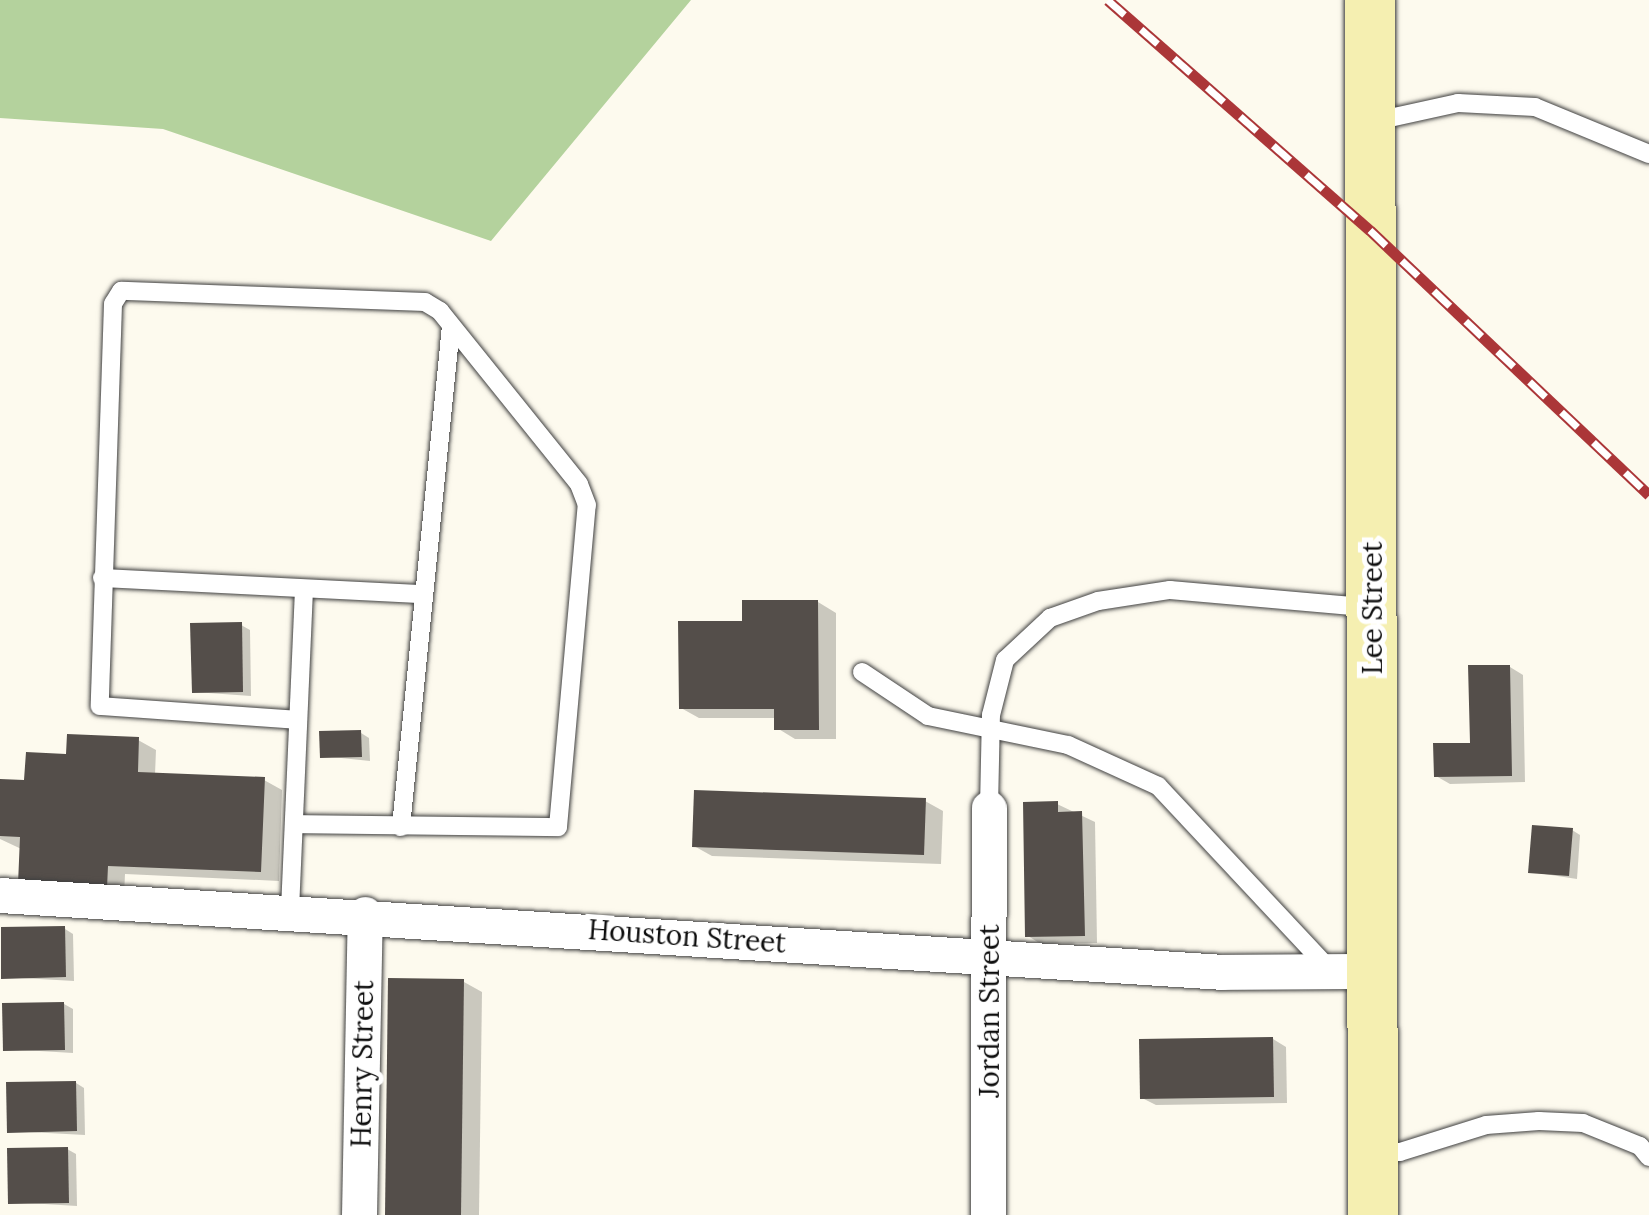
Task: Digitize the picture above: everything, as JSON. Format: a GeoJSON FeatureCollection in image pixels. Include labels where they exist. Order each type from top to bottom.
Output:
{"type":"FeatureCollection","features":[{"type":"Feature","properties":{"kind":"main road","name":"Lee Street"},"geometry":{"type":"LineString","coordinates":[[1370,0],[1372,608],[1353,971],[1373,1152],[1373,1215]]}},
{"type":"Feature","properties":{"kind":"street","name":"Jordan Street"},"geometry":{"type":"LineString","coordinates":[[988,808],[988,1215]]}},
{"type":"Feature","properties":{"kind":"street","name":"Houston Street"},"geometry":{"type":"LineString","coordinates":[[0,895],[366,914],[1224,972],[1353,971]]}},
{"type":"Feature","properties":{"kind":"street","name":"Henry Street"},"geometry":{"type":"LineString","coordinates":[[359,1215],[366,914]]}},
{"type":"Feature","properties":{"kind":"lane"},"geometry":{"type":"LineString","coordinates":[[1370,122],[1458,103],[1535,106],[1649,154]]}},
{"type":"Feature","properties":{"kind":"lane"},"geometry":{"type":"LineString","coordinates":[[294,824],[548,831],[562,814],[587,505],[579,484],[452,326],[425,302],[122,291],[113,304],[100,706],[298,720]]}},
{"type":"Feature","properties":{"kind":"lane"},"geometry":{"type":"LineString","coordinates":[[401,827],[420,594],[452,326]]}},
{"type":"Feature","properties":{"kind":"lane"},"geometry":{"type":"LineString","coordinates":[[102,578],[420,594]]}},
{"type":"Feature","properties":{"kind":"lane"},"geometry":{"type":"LineString","coordinates":[[290,910],[304,590]]}},
{"type":"Feature","properties":{"kind":"lane"},"geometry":{"type":"LineString","coordinates":[[988,808],[991,727],[1005,660],[1050,618],[1098,601],[1170,590],[1372,608]]}},
{"type":"Feature","properties":{"kind":"lane"},"geometry":{"type":"LineString","coordinates":[[862,672],[928,716],[1068,745],[1158,786],[1353,971]]}},
{"type":"Feature","properties":{"kind":"lane"},"geometry":{"type":"LineString","coordinates":[[1373,1152],[1400,1152],[1486,1125],[1540,1121],[1583,1122],[1640,1146],[1649,1157]]}},
{"type":"Feature","properties":{"kind":"green space"},"geometry":{"type":"Polygon","coordinates":[[[0,0],[691,0],[491,241],[163,129],[0,118],[0,0]]]}},
{"type":"Feature","properties":{"kind":"building"},"geometry":{"type":"Polygon","coordinates":[[[742,600],[818,600],[819,730],[774,730],[774,709],[679,709],[678,621],[742,621],[742,600]]]}},
{"type":"Feature","properties":{"kind":"building"},"geometry":{"type":"Polygon","coordinates":[[[242,622],[243,692],[192,693],[190,623],[242,622]]]}},
{"type":"Feature","properties":{"kind":"building"},"geometry":{"type":"Polygon","coordinates":[[[1468,665],[1510,665],[1512,776],[1434,777],[1433,743],[1470,743],[1468,665]]]}},
{"type":"Feature","properties":{"kind":"building"},"geometry":{"type":"Polygon","coordinates":[[[361,730],[362,757],[320,758],[319,731],[361,730]]]}},
{"type":"Feature","properties":{"kind":"building"},"geometry":{"type":"Polygon","coordinates":[[[67,734],[139,737],[138,772],[265,777],[261,872],[108,866],[107,888],[18,884],[20,837],[0,836],[0,779],[24,780],[26,752],[66,754],[67,734]]]}},
{"type":"Feature","properties":{"kind":"building"},"geometry":{"type":"Polygon","coordinates":[[[694,790],[926,798],[924,855],[692,847],[694,790]]]}},
{"type":"Feature","properties":{"kind":"building"},"geometry":{"type":"Polygon","coordinates":[[[1058,801],[1058,812],[1082,811],[1085,936],[1025,937],[1023,802],[1058,801]]]}},
{"type":"Feature","properties":{"kind":"building"},"geometry":{"type":"Polygon","coordinates":[[[1532,825],[1573,828],[1569,876],[1528,873],[1532,825]]]}},
{"type":"Feature","properties":{"kind":"building"},"geometry":{"type":"Polygon","coordinates":[[[65,926],[66,977],[1,979],[1,927],[65,926]]]}},
{"type":"Feature","properties":{"kind":"building"},"geometry":{"type":"Polygon","coordinates":[[[388,978],[464,979],[461,1215],[385,1215],[388,978]]]}},
{"type":"Feature","properties":{"kind":"building"},"geometry":{"type":"Polygon","coordinates":[[[64,1002],[65,1050],[3,1051],[2,1003],[64,1002]]]}},
{"type":"Feature","properties":{"kind":"building"},"geometry":{"type":"Polygon","coordinates":[[[1273,1037],[1274,1097],[1140,1099],[1139,1039],[1273,1037]]]}},
{"type":"Feature","properties":{"kind":"building"},"geometry":{"type":"Polygon","coordinates":[[[76,1081],[77,1131],[7,1133],[6,1082],[76,1081]]]}},
{"type":"Feature","properties":{"kind":"building"},"geometry":{"type":"Polygon","coordinates":[[[68,1147],[69,1203],[8,1204],[7,1148],[68,1147]]]}},
{"type":"Feature","properties":{"kind":"railway"},"geometry":{"type":"LineString","coordinates":[[1108,0],[1370,230],[1649,495]]}}]}
